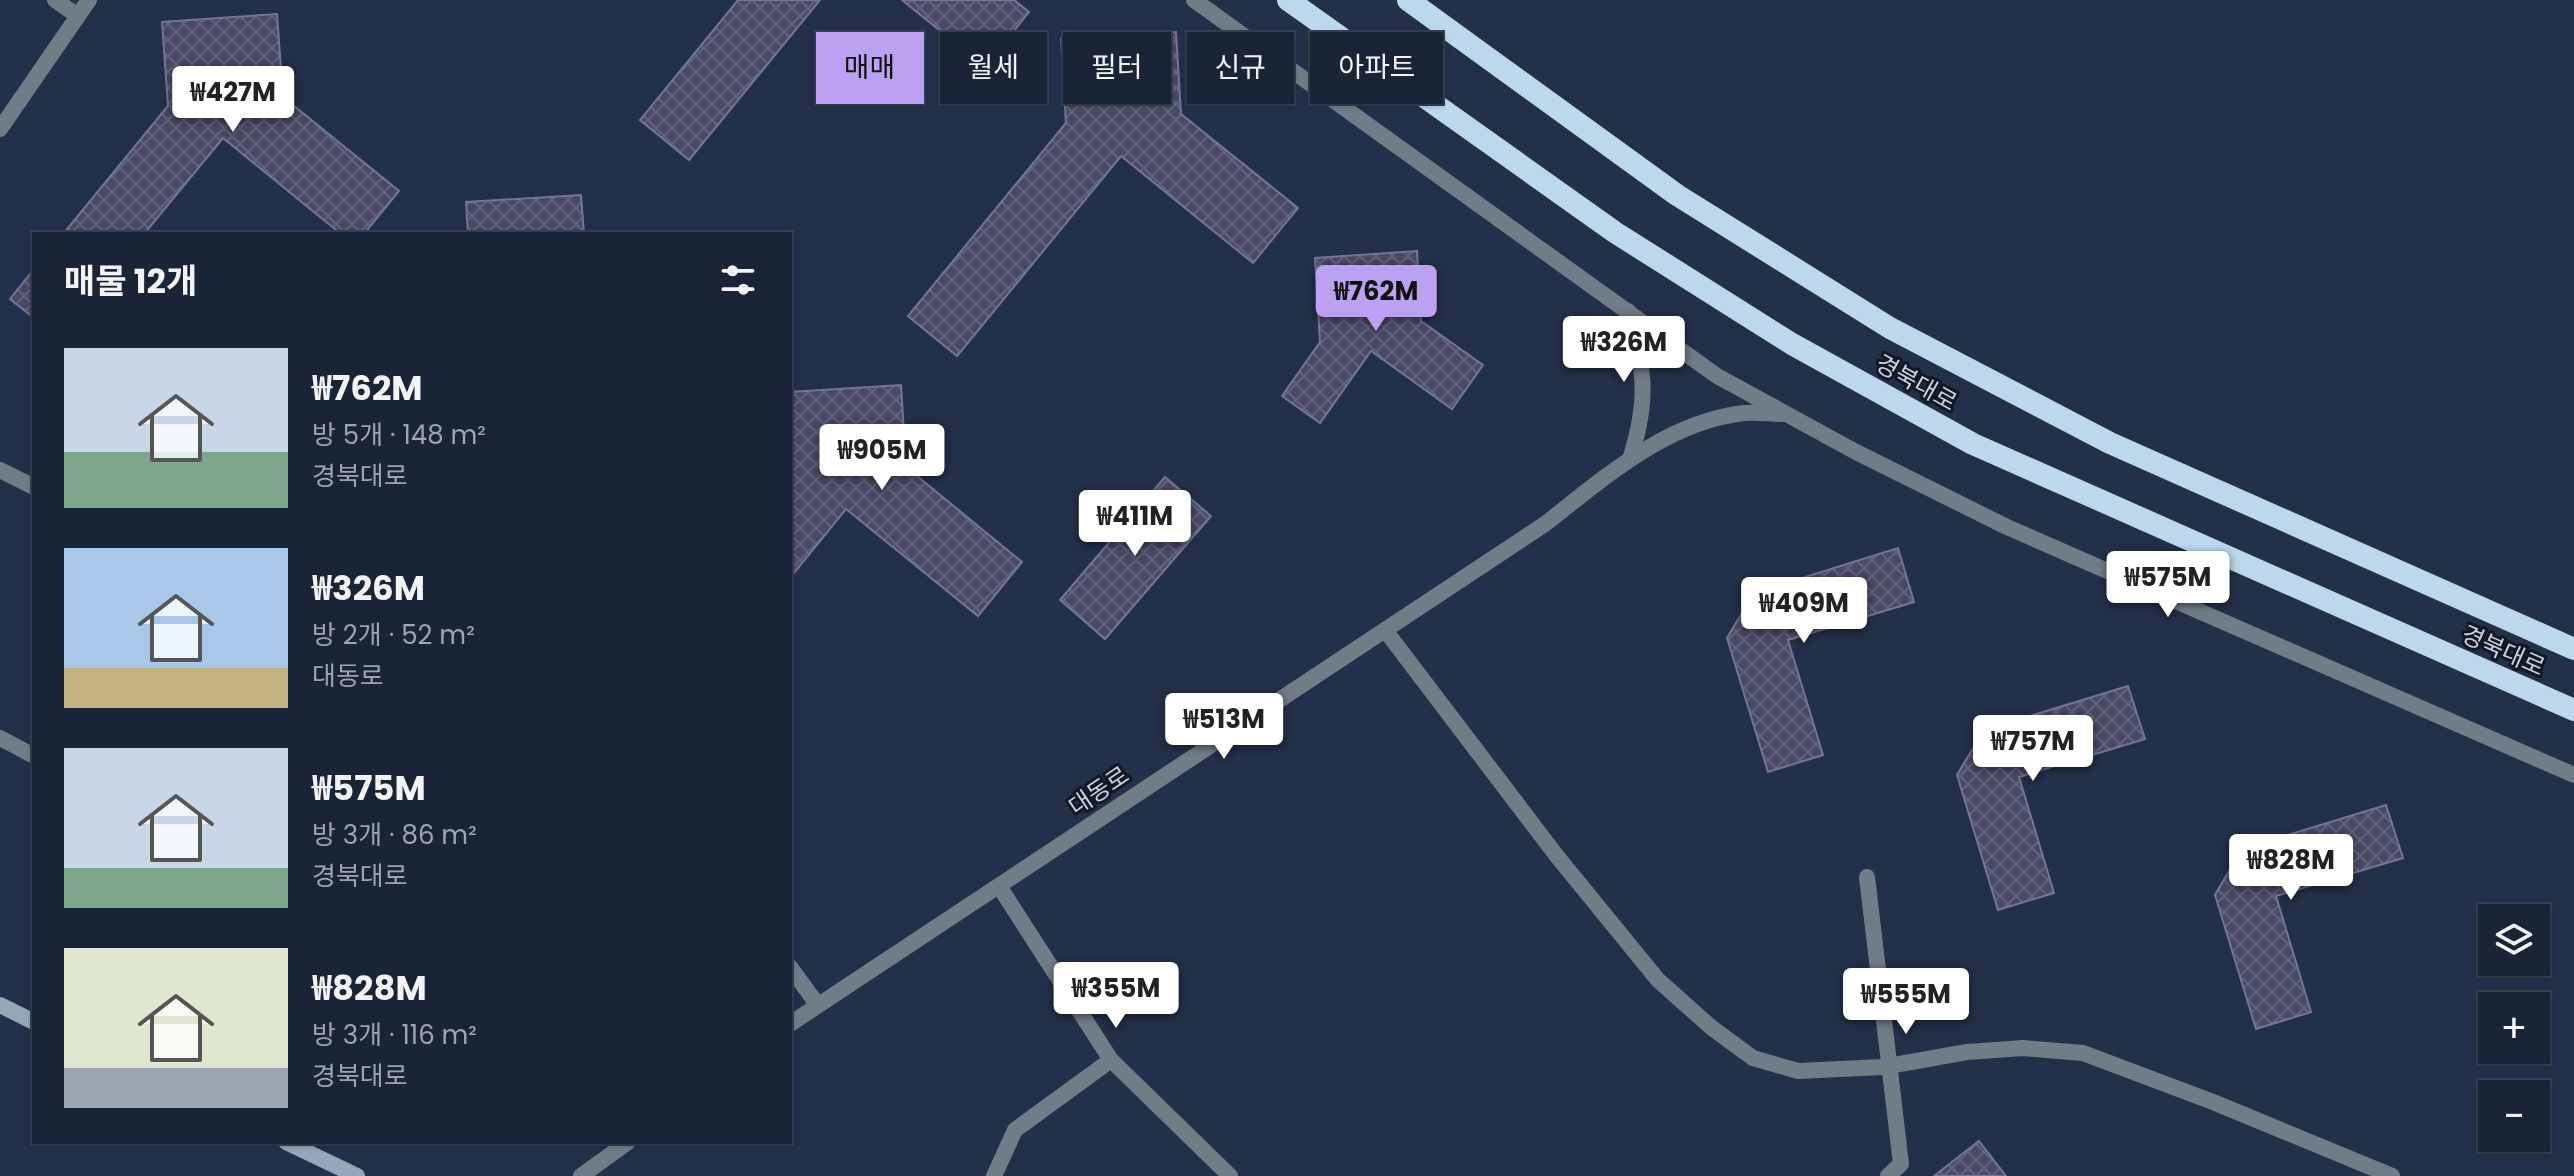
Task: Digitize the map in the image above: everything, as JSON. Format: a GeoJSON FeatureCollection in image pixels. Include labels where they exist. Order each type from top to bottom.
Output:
{"type":"FeatureCollection","features":[{"type":"Feature","properties":{"kind":"highway","name":"경북대로"},"geometry":{"type":"LineString","coordinates":[[1288,0],[1616,233],[1792,344],[1973,444],[2574,710]]}},
{"type":"Feature","properties":{"kind":"highway","name":"경북대로"},"geometry":{"type":"LineString","coordinates":[[1408,0],[1677,195],[1890,328],[2110,443],[2574,649]]}},
{"type":"Feature","properties":{"kind":"main road"},"geometry":{"type":"LineString","coordinates":[[0,1005],[32,1021]]}},
{"type":"Feature","properties":{"kind":"main road"},"geometry":{"type":"LineString","coordinates":[[290,1144],[357,1176]]}},
{"type":"Feature","properties":{"kind":"street"},"geometry":{"type":"LineString","coordinates":[[55,0],[78,16]]}},
{"type":"Feature","properties":{"kind":"street"},"geometry":{"type":"LineString","coordinates":[[0,129],[89,0]]}},
{"type":"Feature","properties":{"kind":"street"},"geometry":{"type":"LineString","coordinates":[[1194,0],[1717,376],[1856,452],[2007,527],[2574,775]]}},
{"type":"Feature","properties":{"kind":"street"},"geometry":{"type":"LineString","coordinates":[[1628,311],[1641,353],[1644,381],[1641,426],[1630,459]]}},
{"type":"Feature","properties":{"kind":"street","name":"대동로"},"geometry":{"type":"LineString","coordinates":[[792,1023],[1545,524],[1630,459],[1699,424],[1744,413],[1786,414]]}},
{"type":"Feature","properties":{"kind":"street"},"geometry":{"type":"LineString","coordinates":[[0,470],[32,486]]}},
{"type":"Feature","properties":{"kind":"street"},"geometry":{"type":"LineString","coordinates":[[1385,630],[1556,855],[1649,969],[1712,1028],[1753,1058],[1798,1071],[1889,1066],[1967,1052],[2023,1048],[2083,1053],[2213,1102],[2392,1176]]}},
{"type":"Feature","properties":{"kind":"street"},"geometry":{"type":"LineString","coordinates":[[0,738],[32,755]]}},
{"type":"Feature","properties":{"kind":"street"},"geometry":{"type":"LineString","coordinates":[[1867,877],[1901,1164],[1888,1176]]}},
{"type":"Feature","properties":{"kind":"street"},"geometry":{"type":"LineString","coordinates":[[999,886],[1111,1060],[1230,1176]]}},
{"type":"Feature","properties":{"kind":"street"},"geometry":{"type":"LineString","coordinates":[[792,970],[817,1004]]}},
{"type":"Feature","properties":{"kind":"street"},"geometry":{"type":"LineString","coordinates":[[994,1176],[1015,1130],[1111,1060]]}},
{"type":"Feature","properties":{"kind":"street"},"geometry":{"type":"LineString","coordinates":[[581,1176],[625,1144]]}},
{"type":"Feature","properties":{"kind":"building"},"geometry":{"type":"Polygon","coordinates":[[[738,0],[820,0],[689,160],[640,120],[738,0]]]}},
{"type":"Feature","properties":{"kind":"building"},"geometry":{"type":"Polygon","coordinates":[[[902,0],[1014,0],[1029,12],[1013,32],[942,32],[902,0]]]}},
{"type":"Feature","properties":{"kind":"building"},"geometry":{"type":"Polygon","coordinates":[[[277,14],[283,97],[399,191],[366,232],[339,232],[223,138],[146,232],[65,232],[168,106],[162,22],[277,14]]]}},
{"type":"Feature","properties":{"kind":"building"},"geometry":{"type":"Polygon","coordinates":[[[1171,32],[1176,32],[1181,114],[1298,208],[1253,263],[1121,156],[957,356],[908,316],[1066,123],[1065,104],[1171,104],[1171,32]]]}},
{"type":"Feature","properties":{"kind":"building"},"geometry":{"type":"Polygon","coordinates":[[[581,195],[584,232],[468,232],[466,202],[581,195]]]}},
{"type":"Feature","properties":{"kind":"building"},"geometry":{"type":"Polygon","coordinates":[[[1417,251],[1421,321],[1483,365],[1452,409],[1371,351],[1320,423],[1282,396],[1320,342],[1315,258],[1417,251]]]}},
{"type":"Feature","properties":{"kind":"building"},"geometry":{"type":"Polygon","coordinates":[[[32,272],[32,316],[10,299],[32,272]]]}},
{"type":"Feature","properties":{"kind":"building"},"geometry":{"type":"Polygon","coordinates":[[[901,385],[906,467],[1022,562],[978,616],[846,509],[792,576],[792,392],[901,385]]]}},
{"type":"Feature","properties":{"kind":"building"},"geometry":{"type":"Polygon","coordinates":[[[1165,477],[1211,516],[1105,639],[1060,600],[1165,477]]]}},
{"type":"Feature","properties":{"kind":"building"},"geometry":{"type":"Polygon","coordinates":[[[1898,548],[1914,602],[1788,640],[1823,755],[1768,772],[1727,638],[1754,593],[1898,548]]]}},
{"type":"Feature","properties":{"kind":"building"},"geometry":{"type":"Polygon","coordinates":[[[2128,686],[2145,739],[2019,777],[2054,893],[1998,910],[1957,775],[1984,730],[2128,686]]]}},
{"type":"Feature","properties":{"kind":"building"},"geometry":{"type":"Polygon","coordinates":[[[2386,805],[2403,858],[2276,896],[2311,1012],[2256,1029],[2215,895],[2242,849],[2386,805]]]}},
{"type":"Feature","properties":{"kind":"building"},"geometry":{"type":"Polygon","coordinates":[[[1979,1141],[2006,1176],[1934,1176],[1979,1141]]]}}]}
